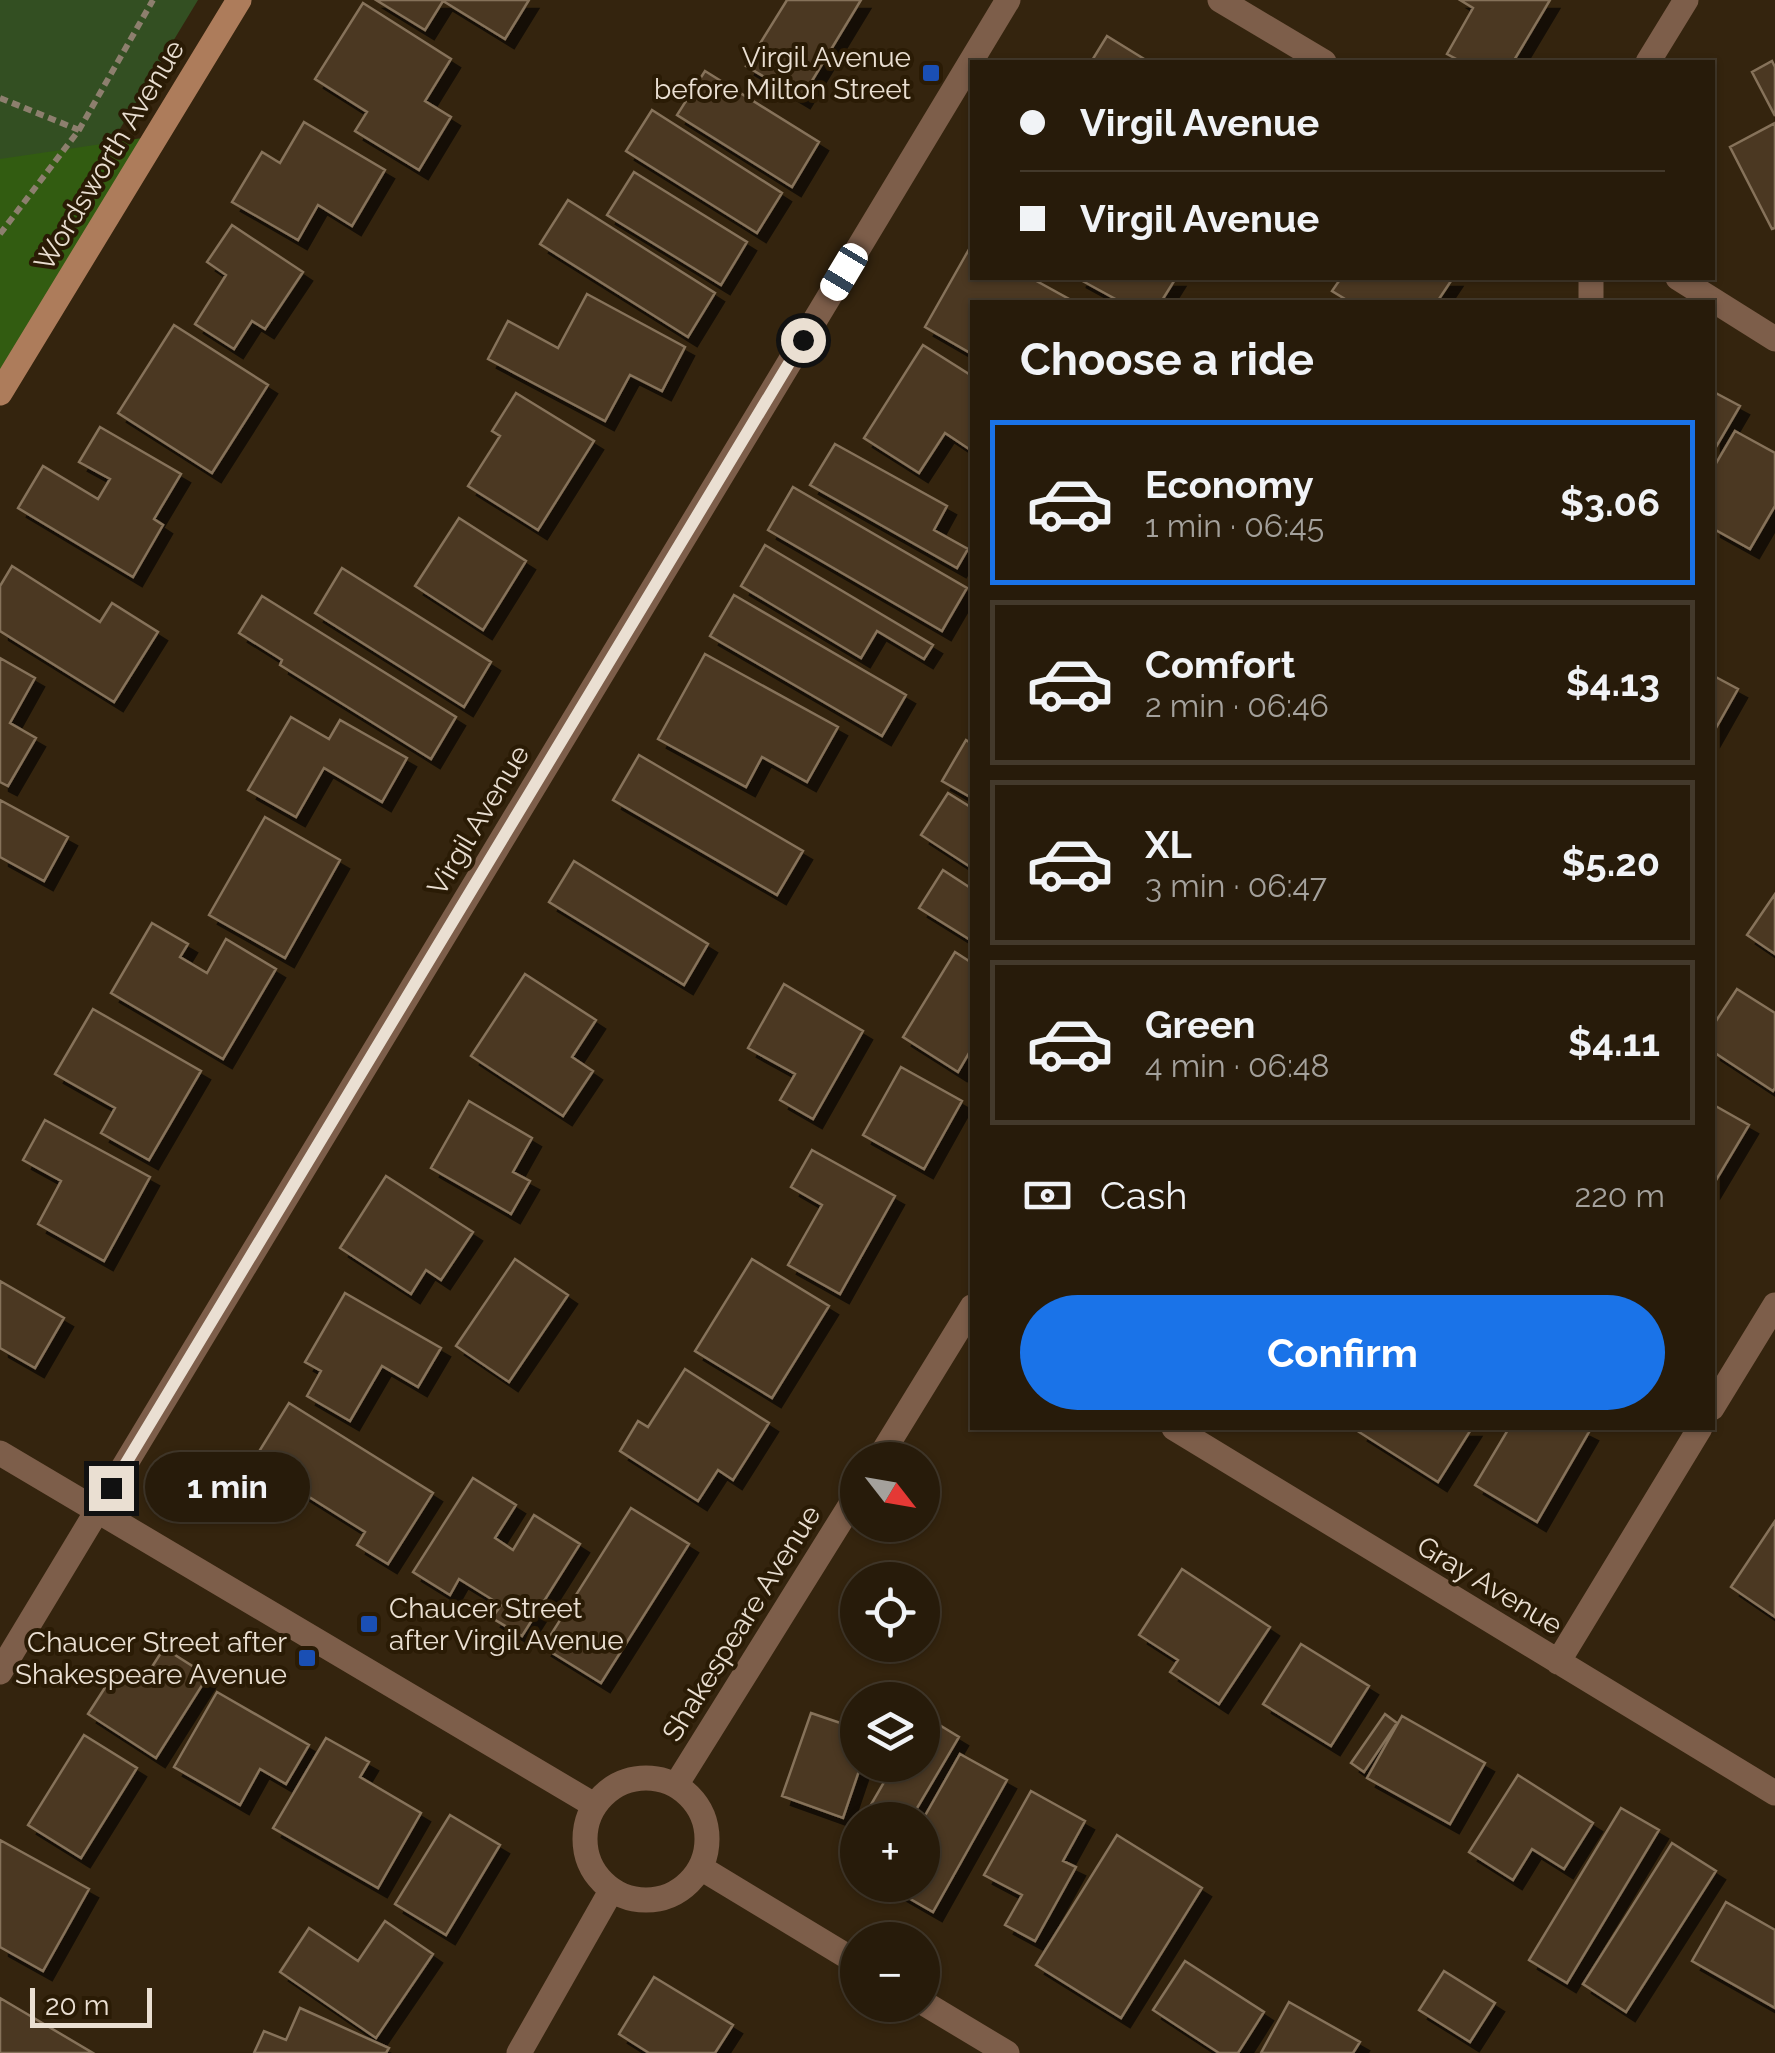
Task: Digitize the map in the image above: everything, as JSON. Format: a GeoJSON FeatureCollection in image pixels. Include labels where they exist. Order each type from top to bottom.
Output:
{"type":"FeatureCollection","features":[{"type":"Feature","properties":{"kind":"street","name":"Wordsworth Avenue"},"geometry":{"type":"LineString","coordinates":[[0,393],[238,0]]}},
{"type":"Feature","properties":{"kind":"street","name":"Virgil Avenue"},"geometry":{"type":"LineString","coordinates":[[972,60],[1008,0]]}},
{"type":"Feature","properties":{"kind":"street"},"geometry":{"type":"LineString","coordinates":[[1220,0],[1321,60]]}},
{"type":"Feature","properties":{"kind":"street"},"geometry":{"type":"LineString","coordinates":[[1649,60],[1686,0]]}},
{"type":"Feature","properties":{"kind":"street","name":"Virgil Avenue"},"geometry":{"type":"LineString","coordinates":[[0,1672],[970,63]]}},
{"type":"Feature","properties":{"kind":"street"},"geometry":{"type":"LineString","coordinates":[[1681,280],[1713,300]]}},
{"type":"Feature","properties":{"kind":"street"},"geometry":{"type":"LineString","coordinates":[[1715,301],[1775,339]]}},
{"type":"Feature","properties":{"kind":"street"},"geometry":{"type":"LineString","coordinates":[[1715,1403],[1775,1305]]}},
{"type":"Feature","properties":{"kind":"street"},"geometry":{"type":"LineString","coordinates":[[889,1442],[970,1310]]}},
{"type":"Feature","properties":{"kind":"street","name":"Gray Avenue"},"geometry":{"type":"LineString","coordinates":[[1177,1430],[1775,1793]]}},
{"type":"Feature","properties":{"kind":"street"},"geometry":{"type":"LineString","coordinates":[[1558,1662],[1699,1430]]}},
{"type":"Feature","properties":{"kind":"street"},"geometry":{"type":"LineString","coordinates":[[0,1453],[594,1805]]}},
{"type":"Feature","properties":{"kind":"street","name":"Shakespeare Avenue"},"geometry":{"type":"LineString","coordinates":[[676,1785],[840,1521]]}},
{"type":"Feature","properties":{"kind":"street"},"geometry":{"type":"LineString","coordinates":[[647,1776],[676,1785],[699,1806],[708,1837],[701,1868],[677,1893],[644,1901],[611,1891],[590,1867],[584,1836],[594,1805],[616,1784],[647,1776]]}},
{"type":"Feature","properties":{"kind":"street"},"geometry":{"type":"LineString","coordinates":[[701,1868],[840,1952]]}},
{"type":"Feature","properties":{"kind":"street"},"geometry":{"type":"LineString","coordinates":[[519,2053],[611,1891]]}},
{"type":"Feature","properties":{"kind":"street"},"geometry":{"type":"LineString","coordinates":[[940,2013],[1007,2053]]}},
{"type":"Feature","properties":{"kind":"path"},"geometry":{"type":"LineString","coordinates":[[0,234],[78,130],[153,0]]}},
{"type":"Feature","properties":{"kind":"path"},"geometry":{"type":"LineString","coordinates":[[0,98],[78,130]]}},
{"type":"Feature","properties":{"kind":"green space"},"geometry":{"type":"Polygon","coordinates":[[[0,0],[198,0],[0,327],[0,0]]]}},
{"type":"Feature","properties":{"kind":"green space"},"geometry":{"type":"Polygon","coordinates":[[[156,136],[0,393],[0,159],[156,136]]]}},
{"type":"Feature","properties":{"kind":"building"},"geometry":{"type":"Polygon","coordinates":[[[376,0],[529,0],[505,39],[443,1],[425,30],[376,0]]]}},
{"type":"Feature","properties":{"kind":"building"},"geometry":{"type":"Polygon","coordinates":[[[787,0],[861,0],[801,99],[746,66],[787,0]]]}},
{"type":"Feature","properties":{"kind":"building"},"geometry":{"type":"Polygon","coordinates":[[[1460,0],[1550,0],[1514,60],[1458,60],[1447,54],[1473,8],[1460,0]]]}},
{"type":"Feature","properties":{"kind":"building"},"geometry":{"type":"Polygon","coordinates":[[[363,3],[451,59],[425,101],[451,117],[419,170],[355,131],[367,112],[315,79],[363,3]]]}},
{"type":"Feature","properties":{"kind":"building"},"geometry":{"type":"Polygon","coordinates":[[[1107,36],[1146,60],[1092,60],[1107,36]]]}},
{"type":"Feature","properties":{"kind":"building"},"geometry":{"type":"Polygon","coordinates":[[[1772,61],[1775,67],[1775,116],[1752,72],[1772,61]]]}},
{"type":"Feature","properties":{"kind":"building"},"geometry":{"type":"Polygon","coordinates":[[[705,71],[819,142],[792,187],[677,115],[705,71]]]}},
{"type":"Feature","properties":{"kind":"building"},"geometry":{"type":"Polygon","coordinates":[[[652,110],[782,193],[757,233],[626,151],[652,110]]]}},
{"type":"Feature","properties":{"kind":"building"},"geometry":{"type":"Polygon","coordinates":[[[304,122],[385,170],[352,226],[318,205],[298,240],[232,202],[262,152],[280,163],[304,122]]]}},
{"type":"Feature","properties":{"kind":"building"},"geometry":{"type":"Polygon","coordinates":[[[1775,123],[1775,228],[1772,229],[1730,147],[1775,123]]]}},
{"type":"Feature","properties":{"kind":"building"},"geometry":{"type":"Polygon","coordinates":[[[634,172],[747,242],[721,285],[607,215],[634,172]]]}},
{"type":"Feature","properties":{"kind":"building"},"geometry":{"type":"Polygon","coordinates":[[[568,200],[715,293],[688,337],[540,244],[568,200]]]}},
{"type":"Feature","properties":{"kind":"building"},"geometry":{"type":"Polygon","coordinates":[[[232,225],[303,272],[265,329],[252,321],[234,349],[195,324],[226,275],[207,262],[232,225]]]}},
{"type":"Feature","properties":{"kind":"building"},"geometry":{"type":"Polygon","coordinates":[[[970,248],[970,280],[1035,280],[1069,299],[970,300],[970,353],[925,327],[970,248]]]}},
{"type":"Feature","properties":{"kind":"building"},"geometry":{"type":"Polygon","coordinates":[[[1081,280],[1175,280],[1162,300],[1117,300],[1081,280]]]}},
{"type":"Feature","properties":{"kind":"building"},"geometry":{"type":"Polygon","coordinates":[[[1340,280],[1452,280],[1438,300],[1347,300],[1332,291],[1340,280]]]}},
{"type":"Feature","properties":{"kind":"building"},"geometry":{"type":"Polygon","coordinates":[[[587,294],[685,347],[662,391],[630,375],[605,421],[488,359],[508,321],[558,348],[587,294]]]}},
{"type":"Feature","properties":{"kind":"building"},"geometry":{"type":"Polygon","coordinates":[[[174,325],[268,385],[212,473],[118,413],[174,325]]]}},
{"type":"Feature","properties":{"kind":"building"},"geometry":{"type":"Polygon","coordinates":[[[923,345],[970,375],[970,450],[945,433],[919,473],[864,438],[923,345]]]}},
{"type":"Feature","properties":{"kind":"building"},"geometry":{"type":"Polygon","coordinates":[[[516,393],[594,441],[538,530],[468,486],[500,436],[492,431],[516,393]]]}},
{"type":"Feature","properties":{"kind":"building"},"geometry":{"type":"Polygon","coordinates":[[[1715,393],[1740,406],[1715,449],[1715,393]]]}},
{"type":"Feature","properties":{"kind":"building"},"geometry":{"type":"Polygon","coordinates":[[[100,427],[181,474],[154,519],[163,525],[133,577],[18,508],[43,466],[98,499],[110,479],[79,462],[100,427]]]}},
{"type":"Feature","properties":{"kind":"building"},"geometry":{"type":"Polygon","coordinates":[[[1735,431],[1775,453],[1775,506],[1750,549],[1715,530],[1715,465],[1735,431]]]}},
{"type":"Feature","properties":{"kind":"building"},"geometry":{"type":"Polygon","coordinates":[[[835,444],[947,506],[934,530],[968,549],[957,568],[810,485],[835,444]]]}},
{"type":"Feature","properties":{"kind":"building"},"geometry":{"type":"Polygon","coordinates":[[[793,487],[967,588],[942,631],[768,530],[793,487]]]}},
{"type":"Feature","properties":{"kind":"building"},"geometry":{"type":"Polygon","coordinates":[[[459,518],[526,561],[483,630],[415,586],[459,518]]]}},
{"type":"Feature","properties":{"kind":"building"},"geometry":{"type":"Polygon","coordinates":[[[765,545],[933,645],[924,659],[877,631],[861,658],[741,586],[765,545]]]}},
{"type":"Feature","properties":{"kind":"building"},"geometry":{"type":"Polygon","coordinates":[[[12,566],[100,622],[112,603],[158,632],[114,702],[0,631],[0,586],[12,566]]]}},
{"type":"Feature","properties":{"kind":"building"},"geometry":{"type":"Polygon","coordinates":[[[342,568],[491,662],[464,707],[315,613],[342,568]]]}},
{"type":"Feature","properties":{"kind":"building"},"geometry":{"type":"Polygon","coordinates":[[[734,595],[906,695],[882,736],[710,636],[734,595]]]}},
{"type":"Feature","properties":{"kind":"building"},"geometry":{"type":"Polygon","coordinates":[[[262,596],[456,717],[431,759],[280,665],[282,660],[239,633],[262,596]]]}},
{"type":"Feature","properties":{"kind":"building"},"geometry":{"type":"Polygon","coordinates":[[[705,654],[838,727],[807,782],[762,757],[746,787],[658,739],[705,654]]]}},
{"type":"Feature","properties":{"kind":"building"},"geometry":{"type":"Polygon","coordinates":[[[0,658],[35,678],[10,723],[36,738],[8,786],[0,782],[0,658]]]}},
{"type":"Feature","properties":{"kind":"building"},"geometry":{"type":"Polygon","coordinates":[[[1715,677],[1738,689],[1715,730],[1715,677]]]}},
{"type":"Feature","properties":{"kind":"building"},"geometry":{"type":"Polygon","coordinates":[[[291,717],[329,739],[340,720],[407,758],[382,802],[324,768],[296,817],[248,790],[291,717]]]}},
{"type":"Feature","properties":{"kind":"building"},"geometry":{"type":"Polygon","coordinates":[[[966,740],[970,743],[970,797],[942,781],[966,740]]]}},
{"type":"Feature","properties":{"kind":"building"},"geometry":{"type":"Polygon","coordinates":[[[639,755],[803,851],[777,895],[613,800],[639,755]]]}},
{"type":"Feature","properties":{"kind":"building"},"geometry":{"type":"Polygon","coordinates":[[[948,793],[970,807],[970,867],[921,835],[948,793]]]}},
{"type":"Feature","properties":{"kind":"building"},"geometry":{"type":"Polygon","coordinates":[[[0,800],[68,837],[44,881],[0,857],[0,800]]]}},
{"type":"Feature","properties":{"kind":"building"},"geometry":{"type":"Polygon","coordinates":[[[265,817],[340,860],[285,958],[209,915],[265,817]]]}},
{"type":"Feature","properties":{"kind":"building"},"geometry":{"type":"Polygon","coordinates":[[[574,861],[708,944],[684,985],[549,902],[574,861]]]}},
{"type":"Feature","properties":{"kind":"building"},"geometry":{"type":"Polygon","coordinates":[[[943,870],[970,888],[970,940],[919,908],[943,870]]]}},
{"type":"Feature","properties":{"kind":"building"},"geometry":{"type":"Polygon","coordinates":[[[1775,894],[1775,954],[1747,935],[1775,894]]]}},
{"type":"Feature","properties":{"kind":"building"},"geometry":{"type":"Polygon","coordinates":[[[152,923],[188,944],[180,957],[207,973],[226,939],[276,969],[223,1059],[111,993],[152,923]]]}},
{"type":"Feature","properties":{"kind":"building"},"geometry":{"type":"Polygon","coordinates":[[[955,952],[970,962],[970,1051],[958,1072],[903,1037],[955,952]]]}},
{"type":"Feature","properties":{"kind":"building"},"geometry":{"type":"Polygon","coordinates":[[[525,974],[596,1020],[572,1057],[593,1071],[563,1116],[471,1056],[525,974]]]}},
{"type":"Feature","properties":{"kind":"building"},"geometry":{"type":"Polygon","coordinates":[[[784,984],[863,1031],[813,1119],[780,1100],[795,1074],[748,1048],[784,984]]]}},
{"type":"Feature","properties":{"kind":"building"},"geometry":{"type":"Polygon","coordinates":[[[1737,989],[1775,1013],[1773,1091],[1715,1053],[1715,1022],[1737,989]]]}},
{"type":"Feature","properties":{"kind":"building"},"geometry":{"type":"Polygon","coordinates":[[[93,1009],[201,1071],[149,1160],[101,1133],[115,1108],[55,1074],[93,1009]]]}},
{"type":"Feature","properties":{"kind":"building"},"geometry":{"type":"Polygon","coordinates":[[[901,1067],[962,1101],[924,1169],[863,1135],[901,1067]]]}},
{"type":"Feature","properties":{"kind":"building"},"geometry":{"type":"Polygon","coordinates":[[[469,1101],[532,1138],[513,1172],[530,1181],[511,1214],[431,1168],[469,1101]]]}},
{"type":"Feature","properties":{"kind":"building"},"geometry":{"type":"Polygon","coordinates":[[[1715,1106],[1749,1125],[1715,1182],[1715,1106]]]}},
{"type":"Feature","properties":{"kind":"building"},"geometry":{"type":"Polygon","coordinates":[[[45,1120],[150,1177],[104,1261],[38,1224],[61,1181],[23,1160],[45,1120]]]}},
{"type":"Feature","properties":{"kind":"building"},"geometry":{"type":"Polygon","coordinates":[[[812,1150],[895,1196],[840,1294],[788,1265],[822,1205],[791,1187],[812,1150]]]}},
{"type":"Feature","properties":{"kind":"building"},"geometry":{"type":"Polygon","coordinates":[[[386,1176],[473,1232],[441,1280],[426,1270],[411,1294],[340,1248],[386,1176]]]}},
{"type":"Feature","properties":{"kind":"building"},"geometry":{"type":"Polygon","coordinates":[[[515,1259],[568,1295],[509,1382],[456,1346],[515,1259]]]}},
{"type":"Feature","properties":{"kind":"building"},"geometry":{"type":"Polygon","coordinates":[[[752,1259],[829,1306],[772,1398],[695,1351],[752,1259]]]}},
{"type":"Feature","properties":{"kind":"building"},"geometry":{"type":"Polygon","coordinates":[[[0,1281],[64,1318],[35,1368],[0,1348],[0,1281]]]}},
{"type":"Feature","properties":{"kind":"building"},"geometry":{"type":"Polygon","coordinates":[[[345,1293],[441,1348],[418,1387],[382,1366],[350,1421],[307,1396],[321,1371],[305,1362],[345,1293]]]}},
{"type":"Feature","properties":{"kind":"building"},"geometry":{"type":"Polygon","coordinates":[[[685,1369],[769,1423],[733,1480],[718,1470],[698,1501],[620,1451],[638,1421],[648,1427],[685,1369]]]}},
{"type":"Feature","properties":{"kind":"building"},"geometry":{"type":"Polygon","coordinates":[[[289,1403],[433,1493],[388,1564],[357,1545],[365,1532],[290,1485],[279,1502],[242,1479],[289,1403]]]}},
{"type":"Feature","properties":{"kind":"building"},"geometry":{"type":"Polygon","coordinates":[[[1360,1430],[1471,1430],[1438,1482],[1360,1430]]]}},
{"type":"Feature","properties":{"kind":"building"},"geometry":{"type":"Polygon","coordinates":[[[1508,1430],[1589,1432],[1537,1522],[1475,1485],[1508,1430]]]}},
{"type":"Feature","properties":{"kind":"building"},"geometry":{"type":"Polygon","coordinates":[[[473,1478],[516,1505],[495,1538],[513,1550],[534,1515],[580,1544],[522,1636],[492,1618],[501,1605],[459,1579],[450,1595],[413,1572],[473,1478]]]}},
{"type":"Feature","properties":{"kind":"building"},"geometry":{"type":"Polygon","coordinates":[[[631,1508],[689,1544],[601,1683],[543,1647],[631,1508]]]}},
{"type":"Feature","properties":{"kind":"building"},"geometry":{"type":"Polygon","coordinates":[[[1775,1521],[1775,1617],[1731,1587],[1775,1521]]]}},
{"type":"Feature","properties":{"kind":"building"},"geometry":{"type":"Polygon","coordinates":[[[1182,1569],[1270,1627],[1219,1704],[1170,1672],[1178,1660],[1139,1635],[1182,1569]]]}},
{"type":"Feature","properties":{"kind":"building"},"geometry":{"type":"Polygon","coordinates":[[[1301,1644],[1369,1686],[1331,1746],[1263,1704],[1301,1644]]]}},
{"type":"Feature","properties":{"kind":"building"},"geometry":{"type":"Polygon","coordinates":[[[164,1648],[208,1676],[156,1758],[88,1714],[117,1669],[141,1684],[164,1648]]]}},
{"type":"Feature","properties":{"kind":"building"},"geometry":{"type":"Polygon","coordinates":[[[217,1692],[309,1745],[286,1784],[260,1769],[240,1805],[174,1767],[217,1692]]]}},
{"type":"Feature","properties":{"kind":"building"},"geometry":{"type":"Polygon","coordinates":[[[811,1713],[840,1723],[840,1782],[855,1782],[848,1802],[840,1802],[840,1817],[782,1796],[811,1713]]]}},
{"type":"Feature","properties":{"kind":"building"},"geometry":{"type":"Polygon","coordinates":[[[1385,1714],[1397,1723],[1364,1772],[1351,1763],[1385,1714]]]}},
{"type":"Feature","properties":{"kind":"building"},"geometry":{"type":"Polygon","coordinates":[[[1402,1716],[1485,1763],[1450,1824],[1367,1778],[1402,1716]]]}},
{"type":"Feature","properties":{"kind":"building"},"geometry":{"type":"Polygon","coordinates":[[[940,1725],[959,1737],[940,1769],[940,1725]]]}},
{"type":"Feature","properties":{"kind":"building"},"geometry":{"type":"Polygon","coordinates":[[[84,1735],[137,1768],[81,1858],[28,1825],[84,1735]]]}},
{"type":"Feature","properties":{"kind":"building"},"geometry":{"type":"Polygon","coordinates":[[[326,1738],[369,1762],[360,1777],[421,1813],[378,1888],[273,1828],[326,1738]]]}},
{"type":"Feature","properties":{"kind":"building"},"geometry":{"type":"Polygon","coordinates":[[[960,1754],[1007,1780],[940,1900],[940,1802],[933,1802],[960,1754]]]}},
{"type":"Feature","properties":{"kind":"building"},"geometry":{"type":"Polygon","coordinates":[[[1518,1775],[1593,1823],[1564,1869],[1532,1849],[1513,1880],[1469,1852],[1518,1775]]]}},
{"type":"Feature","properties":{"kind":"building"},"geometry":{"type":"Polygon","coordinates":[[[884,1782],[932,1782],[921,1802],[872,1802],[884,1782]]]}},
{"type":"Feature","properties":{"kind":"building"},"geometry":{"type":"Polygon","coordinates":[[[1031,1791],[1085,1821],[1063,1861],[1076,1867],[1035,1941],[1005,1925],[1022,1895],[984,1875],[1031,1791]]]}},
{"type":"Feature","properties":{"kind":"building"},"geometry":{"type":"Polygon","coordinates":[[[1621,1808],[1659,1830],[1567,1983],[1529,1960],[1621,1808]]]}},
{"type":"Feature","properties":{"kind":"building"},"geometry":{"type":"Polygon","coordinates":[[[450,1815],[500,1845],[446,1935],[395,1904],[450,1815]]]}},
{"type":"Feature","properties":{"kind":"building"},"geometry":{"type":"Polygon","coordinates":[[[1117,1835],[1202,1888],[1121,2018],[1036,1965],[1117,1835]]]}},
{"type":"Feature","properties":{"kind":"building"},"geometry":{"type":"Polygon","coordinates":[[[0,1840],[89,1889],[43,1971],[0,1947],[0,1840]]]}},
{"type":"Feature","properties":{"kind":"building"},"geometry":{"type":"Polygon","coordinates":[[[1672,1843],[1716,1871],[1626,2012],[1583,1984],[1672,1843]]]}},
{"type":"Feature","properties":{"kind":"building"},"geometry":{"type":"Polygon","coordinates":[[[916,1902],[939,1902],[933,1912],[916,1902]]]}},
{"type":"Feature","properties":{"kind":"building"},"geometry":{"type":"Polygon","coordinates":[[[1726,1902],[1775,1930],[1775,2008],[1692,1961],[1726,1902]]]}},
{"type":"Feature","properties":{"kind":"building"},"geometry":{"type":"Polygon","coordinates":[[[385,1921],[433,1954],[376,2038],[280,1972],[309,1928],[358,1961],[385,1921]]]}},
{"type":"Feature","properties":{"kind":"building"},"geometry":{"type":"Polygon","coordinates":[[[1185,1961],[1264,2012],[1238,2053],[1219,2053],[1153,2010],[1185,1961]]]}},
{"type":"Feature","properties":{"kind":"building"},"geometry":{"type":"Polygon","coordinates":[[[1444,1971],[1495,2003],[1470,2042],[1419,2010],[1444,1971]]]}},
{"type":"Feature","properties":{"kind":"building"},"geometry":{"type":"Polygon","coordinates":[[[654,1977],[733,2025],[715,2053],[649,2053],[619,2034],[654,1977]]]}},
{"type":"Feature","properties":{"kind":"building"},"geometry":{"type":"Polygon","coordinates":[[[0,1998],[93,2053],[0,2053],[0,1998]]]}},
{"type":"Feature","properties":{"kind":"building"},"geometry":{"type":"Polygon","coordinates":[[[1289,2002],[1360,2042],[1353,2053],[1261,2053],[1289,2002]]]}},
{"type":"Feature","properties":{"kind":"building"},"geometry":{"type":"Polygon","coordinates":[[[300,2008],[389,2048],[386,2053],[254,2053],[264,2031],[286,2040],[300,2008]]]}},
{"type":"Feature","properties":{"kind":"place","name":"Virgil Avenue before Milton Street"},"geometry":{"type":"Point","coordinates":[931,73]}},
{"type":"Feature","properties":{"kind":"place","name":"Chaucer Street after Virgil Avenue"},"geometry":{"type":"Point","coordinates":[369,1624]}},
{"type":"Feature","properties":{"kind":"place","name":"Chaucer Street after Shakespeare Avenue"},"geometry":{"type":"Point","coordinates":[307,1658]}},
{"type":"Feature","properties":{"kind":"route"},"geometry":{"type":"LineString","coordinates":[[111,1488],[803,340]]}}]}
